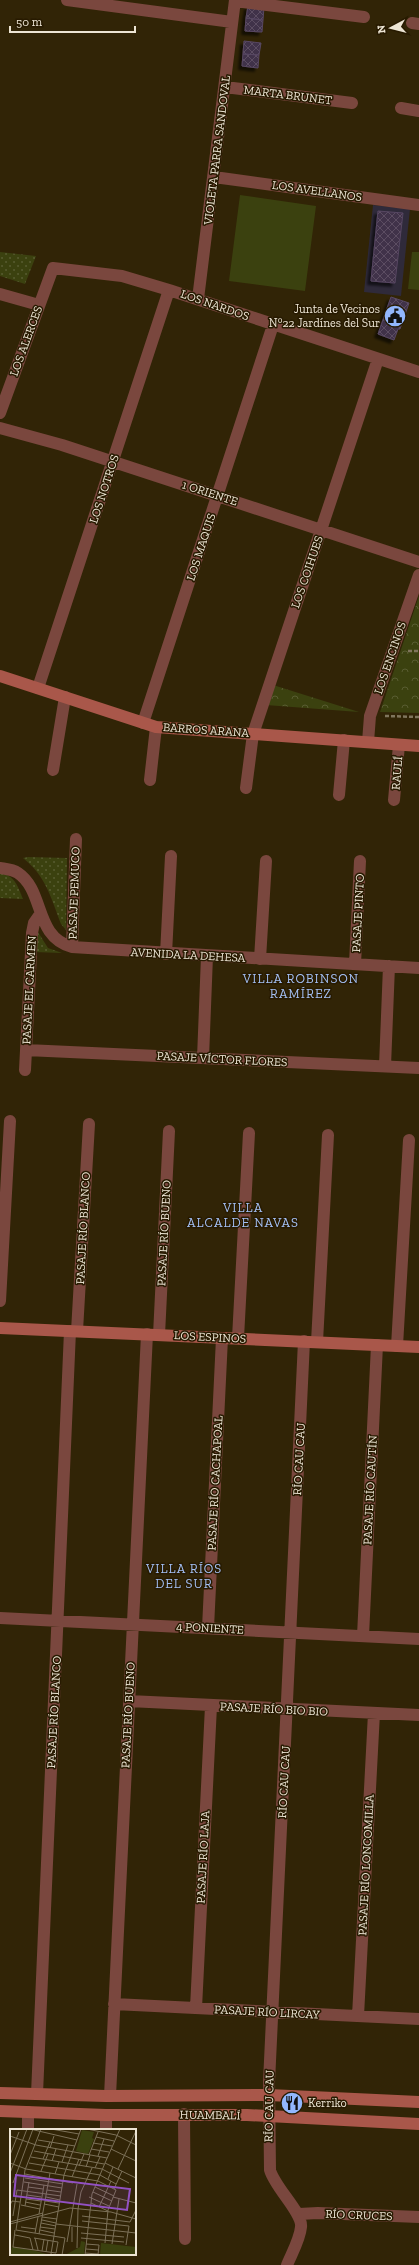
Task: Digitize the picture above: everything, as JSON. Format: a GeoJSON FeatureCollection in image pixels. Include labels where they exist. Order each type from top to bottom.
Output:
{"type":"FeatureCollection","features":[{"type":"Feature","properties":{"kind":"street"},"geometry":{"type":"LineString","coordinates":[[67,0],[232,22]]}},
{"type":"Feature","properties":{"kind":"street"},"geometry":{"type":"LineString","coordinates":[[235,1],[364,17]]}},
{"type":"Feature","properties":{"kind":"street","name":"VIOLETA PARRA SANDOVAL"},"geometry":{"type":"LineString","coordinates":[[198,299],[235,1]]}},
{"type":"Feature","properties":{"kind":"street","name":"MARTA BRUNET"},"geometry":{"type":"LineString","coordinates":[[225,87],[352,103]]}},
{"type":"Feature","properties":{"kind":"street"},"geometry":{"type":"LineString","coordinates":[[401,108],[419,111]]}},
{"type":"Feature","properties":{"kind":"street","name":"LOS AVELLANOS"},"geometry":{"type":"LineString","coordinates":[[214,177],[419,205]]}},
{"type":"Feature","properties":{"kind":"street","name":"LOS NARDOS"},"geometry":{"type":"LineString","coordinates":[[53,268],[122,276],[198,299],[419,372]]}},
{"type":"Feature","properties":{"kind":"street","name":"LOS ALERCES"},"geometry":{"type":"LineString","coordinates":[[0,413],[53,268]]}},
{"type":"Feature","properties":{"kind":"street","name":"LOS NOTROS"},"geometry":{"type":"LineString","coordinates":[[38,688],[169,290]]}},
{"type":"Feature","properties":{"kind":"street"},"geometry":{"type":"LineString","coordinates":[[0,294],[39,305]]}},
{"type":"Feature","properties":{"kind":"street","name":"LOS MAQUIS"},"geometry":{"type":"LineString","coordinates":[[143,723],[273,325]]}},
{"type":"Feature","properties":{"kind":"street","name":"LOS COIHUES"},"geometry":{"type":"LineString","coordinates":[[246,788],[253,734],[378,359]]}},
{"type":"Feature","properties":{"kind":"street","name":"1 ORIENTE"},"geometry":{"type":"LineString","coordinates":[[0,428],[113,462],[419,562]]}},
{"type":"Feature","properties":{"kind":"street","name":"LOS ENCINOS"},"geometry":{"type":"LineString","coordinates":[[368,742],[370,716],[419,574]]}},
{"type":"Feature","properties":{"kind":"street","name":"BARROS ARANA"},"geometry":{"type":"LineString","coordinates":[[0,676],[156,727],[419,746]]}},
{"type":"Feature","properties":{"kind":"street"},"geometry":{"type":"LineString","coordinates":[[53,770],[65,697]]}},
{"type":"Feature","properties":{"kind":"street"},"geometry":{"type":"LineString","coordinates":[[150,780],[156,727]]}},
{"type":"Feature","properties":{"kind":"street"},"geometry":{"type":"LineString","coordinates":[[339,795],[344,740]]}},
{"type":"Feature","properties":{"kind":"street","name":"RAULÍ"},"geometry":{"type":"LineString","coordinates":[[394,800],[399,745]]}},
{"type":"Feature","properties":{"kind":"street","name":"PASAJE PEMUCO"},"geometry":{"type":"LineString","coordinates":[[72,948],[76,839]]}},
{"type":"Feature","properties":{"kind":"street"},"geometry":{"type":"LineString","coordinates":[[166,954],[171,856]]}},
{"type":"Feature","properties":{"kind":"street"},"geometry":{"type":"LineString","coordinates":[[260,959],[266,861]]}},
{"type":"Feature","properties":{"kind":"street","name":"PASAJE PINTO"},"geometry":{"type":"LineString","coordinates":[[355,964],[360,861]]}},
{"type":"Feature","properties":{"kind":"street","name":"AVENIDA LA DEHESA"},"geometry":{"type":"LineString","coordinates":[[0,868],[12,870],[22,876],[29,886],[52,937],[64,945],[72,948],[419,968]]}},
{"type":"Feature","properties":{"kind":"street","name":"PASAJE EL CARMEN"},"geometry":{"type":"LineString","coordinates":[[25,1070],[32,928],[41,913]]}},
{"type":"Feature","properties":{"kind":"street"},"geometry":{"type":"LineString","coordinates":[[203,1058],[207,956]]}},
{"type":"Feature","properties":{"kind":"street"},"geometry":{"type":"LineString","coordinates":[[385,1066],[389,966]]}},
{"type":"Feature","properties":{"kind":"street","name":"PASAJE VÍCTOR FLORES"},"geometry":{"type":"LineString","coordinates":[[26,1050],[419,1068]]}},
{"type":"Feature","properties":{"kind":"street"},"geometry":{"type":"LineString","coordinates":[[0,1302],[10,1121]]}},
{"type":"Feature","properties":{"kind":"street","name":"PASAJE RÍO BLANCO"},"geometry":{"type":"LineString","coordinates":[[37,2094],[58,1621],[74,1331],[89,1124]]}},
{"type":"Feature","properties":{"kind":"street","name":"PASAJE RÍO BUENO"},"geometry":{"type":"LineString","coordinates":[[110,2096],[132,1625],[169,1131]]}},
{"type":"Feature","properties":{"kind":"street"},"geometry":{"type":"LineString","coordinates":[[238,1338],[249,1133]]}},
{"type":"Feature","properties":{"kind":"street"},"geometry":{"type":"LineString","coordinates":[[317,1342],[328,1135]]}},
{"type":"Feature","properties":{"kind":"street"},"geometry":{"type":"LineString","coordinates":[[397,1346],[409,1140]]}},
{"type":"Feature","properties":{"kind":"street","name":"LOS ESPINOS"},"geometry":{"type":"LineString","coordinates":[[0,1328],[419,1347]]}},
{"type":"Feature","properties":{"kind":"street","name":"PASAJE RÍO CACHAPOAL"},"geometry":{"type":"LineString","coordinates":[[208,1628],[222,1338]]}},
{"type":"Feature","properties":{"kind":"street","name":"RÍO CAU CAU"},"geometry":{"type":"LineString","coordinates":[[298,2214],[272,2177],[269,2163],[268,2116],[304,1341]]}},
{"type":"Feature","properties":{"kind":"street","name":"PASAJE RÍO CAUTÍN"},"geometry":{"type":"LineString","coordinates":[[363,1636],[377,1345]]}},
{"type":"Feature","properties":{"kind":"street","name":"4 PONIENTE"},"geometry":{"type":"LineString","coordinates":[[0,1618],[419,1639]]}},
{"type":"Feature","properties":{"kind":"street","name":"PASAJE RÍO BIO BIO"},"geometry":{"type":"LineString","coordinates":[[129,1702],[419,1716]]}},
{"type":"Feature","properties":{"kind":"street","name":"PASAJE RÍO LAJA"},"geometry":{"type":"LineString","coordinates":[[196,2008],[211,1706]]}},
{"type":"Feature","properties":{"kind":"street","name":"PASAJE RÍO LONCOMILLA"},"geometry":{"type":"LineString","coordinates":[[358,2016],[374,1713]]}},
{"type":"Feature","properties":{"kind":"street","name":"PASAJE RÍO LIRCAY"},"geometry":{"type":"LineString","coordinates":[[114,2004],[419,2020]]}},
{"type":"Feature","properties":{"kind":"street","name":"HUAMBALÍ"},"geometry":{"type":"LineString","coordinates":[[0,2093],[110,2096],[269,2095],[419,2102]]}},
{"type":"Feature","properties":{"kind":"street","name":"HUAMBALÍ"},"geometry":{"type":"LineString","coordinates":[[0,2111],[106,2115],[184,2114],[268,2116],[419,2124]]}},
{"type":"Feature","properties":{"kind":"street"},"geometry":{"type":"LineString","coordinates":[[28,2112],[28,2129]]}},
{"type":"Feature","properties":{"kind":"street"},"geometry":{"type":"LineString","coordinates":[[184,2114],[185,2239]]}},
{"type":"Feature","properties":{"kind":"street"},"geometry":{"type":"LineString","coordinates":[[106,2115],[106,2129]]}},
{"type":"Feature","properties":{"kind":"street","name":"RÍO CRUCES"},"geometry":{"type":"LineString","coordinates":[[298,2214],[324,2213],[419,2217]]}},
{"type":"Feature","properties":{"kind":"street"},"geometry":{"type":"LineString","coordinates":[[287,2265],[301,2231],[302,2223],[298,2214]]}},
{"type":"Feature","properties":{"kind":"path"},"geometry":{"type":"LineString","coordinates":[[370,716],[419,717]]}},
{"type":"Feature","properties":{"kind":"shaded area"},"geometry":{"type":"Polygon","coordinates":[[[373,205],[410,209],[401,296],[364,292],[373,205]]]}},
{"type":"Feature","properties":{"kind":"green space"},"geometry":{"type":"Polygon","coordinates":[[[240,195],[316,206],[305,291],[229,281],[240,195]]]}},
{"type":"Feature","properties":{"kind":"green space"},"geometry":{"type":"Polygon","coordinates":[[[0,252],[36,256],[25,284],[0,276],[0,252]]]}},
{"type":"Feature","properties":{"kind":"green space"},"geometry":{"type":"Polygon","coordinates":[[[412,252],[419,252],[419,290],[408,289],[412,252]]]}},
{"type":"Feature","properties":{"kind":"green space"},"geometry":{"type":"Polygon","coordinates":[[[419,596],[419,713],[380,712],[419,596]]]}},
{"type":"Feature","properties":{"kind":"green space"},"geometry":{"type":"Polygon","coordinates":[[[273,685],[359,712],[266,705],[273,685]]]}},
{"type":"Feature","properties":{"kind":"green space"},"geometry":{"type":"Polygon","coordinates":[[[23,858],[67,858],[66,930],[61,924],[47,888],[37,872],[23,858]]]}},
{"type":"Feature","properties":{"kind":"green space"},"geometry":{"type":"Polygon","coordinates":[[[0,873],[13,879],[23,899],[0,898],[0,873]]]}},
{"type":"Feature","properties":{"kind":"green space"},"geometry":{"type":"Polygon","coordinates":[[[36,929],[48,948],[62,953],[35,952],[36,929]]]}},
{"type":"Feature","properties":{"kind":"building"},"geometry":{"type":"Polygon","coordinates":[[[248,6],[264,7],[263,20],[246,18],[248,6]]]}},
{"type":"Feature","properties":{"kind":"building"},"geometry":{"type":"Polygon","coordinates":[[[246,18],[263,20],[262,32],[245,31],[246,18]]]}},
{"type":"Feature","properties":{"kind":"building"},"geometry":{"type":"Polygon","coordinates":[[[244,41],[261,43],[259,55],[243,54],[244,41]]]}},
{"type":"Feature","properties":{"kind":"building"},"geometry":{"type":"Polygon","coordinates":[[[243,54],[259,55],[258,68],[242,66],[243,54]]]}},
{"type":"Feature","properties":{"kind":"building"},"geometry":{"type":"Polygon","coordinates":[[[378,211],[403,213],[395,283],[371,281],[378,211]]]}},
{"type":"Feature","properties":{"kind":"building","name":"Junta de Vecinos N°22 Jardínes del Sur"},"geometry":{"type":"Polygon","coordinates":[[[391,297],[409,303],[400,329],[398,329],[394,340],[378,334],[391,297]]]}},
{"type":"Feature","properties":{"kind":"place","name":"Junta de Vecinos N°22 Jardínes del Sur"},"geometry":{"type":"Point","coordinates":[395,316]}},
{"type":"Feature","properties":{"kind":"place","name":"Kerriko"},"geometry":{"type":"Point","coordinates":[292,2103]}},
{"type":"Feature","properties":{"kind":"district","name":"VILLA ROBINSON RAMÍREZ"},"geometry":{"type":"Point","coordinates":[301,986]}},
{"type":"Feature","properties":{"kind":"district","name":"VILLA ALCALDE NAVAS"},"geometry":{"type":"Point","coordinates":[243,1214]}},
{"type":"Feature","properties":{"kind":"district","name":"VILLA RÍOS DEL SUR"},"geometry":{"type":"Point","coordinates":[184,1576]}}]}
